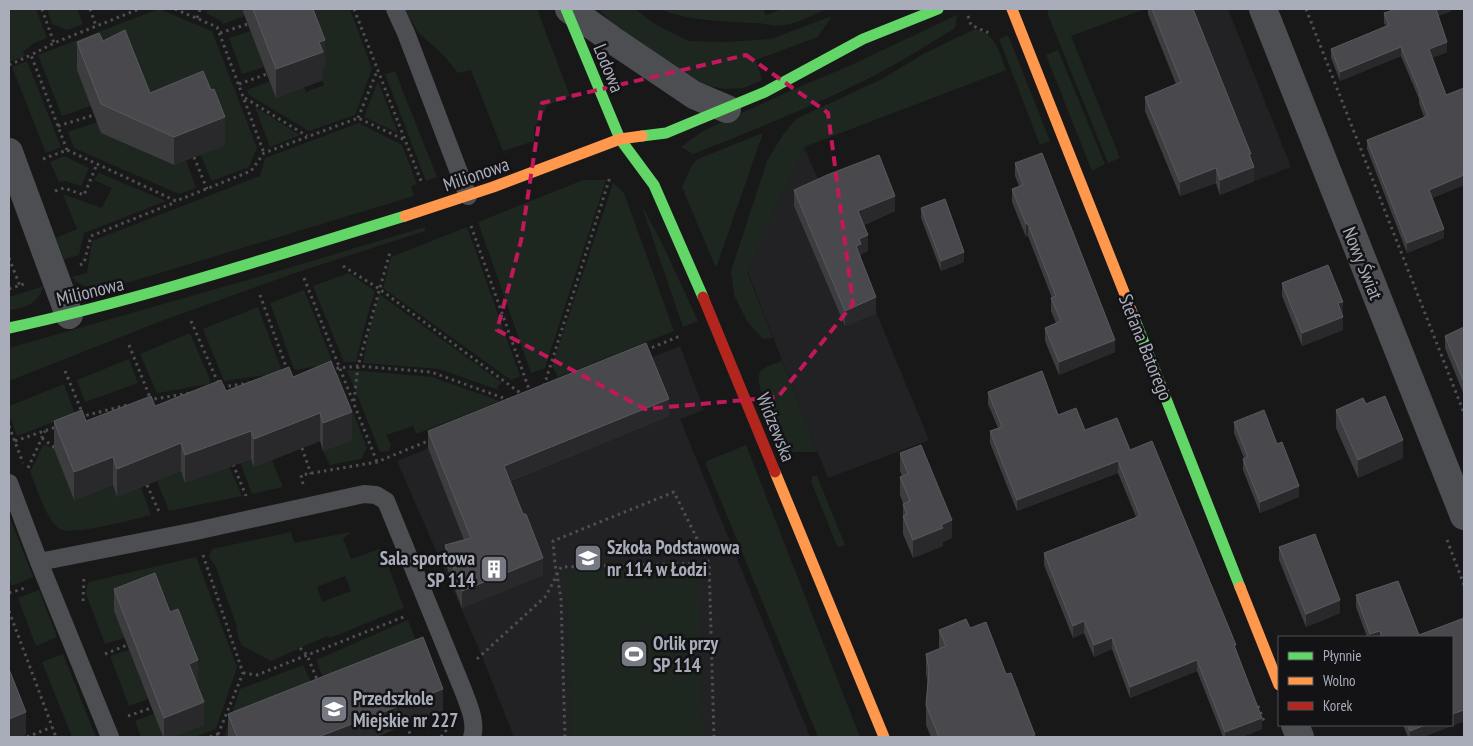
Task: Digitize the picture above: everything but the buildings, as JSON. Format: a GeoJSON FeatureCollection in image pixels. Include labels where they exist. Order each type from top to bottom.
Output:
{"type":"FeatureCollection","features":[{"type":"Feature","properties":{"kind":"street"},"geometry":{"type":"LineString","coordinates":[[568,9],[694,94],[726,110]]}},
{"type":"Feature","properties":{"kind":"street","name":"Lodowa"},"geometry":{"type":"LineString","coordinates":[[568,9],[620,139]]}},
{"type":"Feature","properties":{"kind":"street","name":"Milionowa"},"geometry":{"type":"LineString","coordinates":[[9,328],[69,315],[191,281],[430,209],[620,139],[666,133],[726,110],[765,92],[863,39],[938,9]]}},
{"type":"Feature","properties":{"kind":"street","name":"Stefana Batorego"},"geometry":{"type":"LineString","coordinates":[[1012,9],[1278,682]]}},
{"type":"Feature","properties":{"kind":"street","name":"Nowy Świat"},"geometry":{"type":"LineString","coordinates":[[1263,9],[1464,516]]}},
{"type":"Feature","properties":{"kind":"street","name":"Widzewska"},"geometry":{"type":"LineString","coordinates":[[620,139],[649,177],[662,203],[745,398],[884,737]]}},
{"type":"Feature","properties":{"kind":"street"},"geometry":{"type":"LineString","coordinates":[[12,161],[69,315]]}},
{"type":"Feature","properties":{"kind":"lane"},"geometry":{"type":"LineString","coordinates":[[395,9],[406,33],[468,196]]}},
{"type":"Feature","properties":{"kind":"lane"},"geometry":{"type":"LineString","coordinates":[[9,483],[110,737]]}},
{"type":"Feature","properties":{"kind":"lane"},"geometry":{"type":"LineString","coordinates":[[39,562],[196,531],[364,494],[376,494],[386,501],[463,690],[473,720],[474,732],[472,737]]}},
{"type":"Feature","properties":{"kind":"path"},"geometry":{"type":"LineString","coordinates":[[42,9],[54,43]]}},
{"type":"Feature","properties":{"kind":"path"},"geometry":{"type":"LineString","coordinates":[[90,9],[96,26]]}},
{"type":"Feature","properties":{"kind":"path"},"geometry":{"type":"LineString","coordinates":[[9,65],[54,43],[139,9]]}},
{"type":"Feature","properties":{"kind":"path"},"geometry":{"type":"LineString","coordinates":[[175,9],[217,27],[264,153]]}},
{"type":"Feature","properties":{"kind":"path"},"geometry":{"type":"LineString","coordinates":[[197,18],[200,9]]}},
{"type":"Feature","properties":{"kind":"path"},"geometry":{"type":"LineString","coordinates":[[354,9],[430,209]]}},
{"type":"Feature","properties":{"kind":"path"},"geometry":{"type":"LineString","coordinates":[[1306,9],[1464,413]]}},
{"type":"Feature","properties":{"kind":"path"},"geometry":{"type":"LineString","coordinates":[[220,33],[248,24]]}},
{"type":"Feature","properties":{"kind":"path"},"geometry":{"type":"LineString","coordinates":[[31,55],[68,150]]}},
{"type":"Feature","properties":{"kind":"path"},"geometry":{"type":"LineString","coordinates":[[358,118],[377,71]]}},
{"type":"Feature","properties":{"kind":"path"},"geometry":{"type":"LineString","coordinates":[[239,84],[267,74]]}},
{"type":"Feature","properties":{"kind":"path"},"geometry":{"type":"LineString","coordinates":[[244,98],[308,136]]}},
{"type":"Feature","properties":{"kind":"path"},"geometry":{"type":"LineString","coordinates":[[58,126],[94,115]]}},
{"type":"Feature","properties":{"kind":"path"},"geometry":{"type":"LineString","coordinates":[[84,263],[91,236],[251,171],[264,153],[308,136],[358,118],[405,140]]}},
{"type":"Feature","properties":{"kind":"path"},"geometry":{"type":"LineString","coordinates":[[12,161],[68,150],[176,201]]}},
{"type":"Feature","properties":{"kind":"path"},"geometry":{"type":"LineString","coordinates":[[194,157],[207,189]]}},
{"type":"Feature","properties":{"kind":"path"},"geometry":{"type":"LineString","coordinates":[[28,202],[64,188],[84,195],[97,164]]}},
{"type":"Feature","properties":{"kind":"path"},"geometry":{"type":"LineString","coordinates":[[553,385],[544,388],[610,177]]}},
{"type":"Feature","properties":{"kind":"path"},"geometry":{"type":"LineString","coordinates":[[469,218],[533,398]]}},
{"type":"Feature","properties":{"kind":"path"},"geometry":{"type":"LineString","coordinates":[[354,402],[358,366],[390,249]]}},
{"type":"Feature","properties":{"kind":"path"},"geometry":{"type":"LineString","coordinates":[[9,258],[20,286]]}},
{"type":"Feature","properties":{"kind":"path"},"geometry":{"type":"LineString","coordinates":[[340,265],[378,288],[524,395]]}},
{"type":"Feature","properties":{"kind":"path"},"geometry":{"type":"LineString","coordinates":[[304,278],[377,462]]}},
{"type":"Feature","properties":{"kind":"path"},"geometry":{"type":"LineString","coordinates":[[260,295],[290,376]]}},
{"type":"Feature","properties":{"kind":"path"},"geometry":{"type":"LineString","coordinates":[[191,321],[223,395]]}},
{"type":"Feature","properties":{"kind":"path"},"geometry":{"type":"LineString","coordinates":[[644,350],[680,336]]}},
{"type":"Feature","properties":{"kind":"path"},"geometry":{"type":"LineString","coordinates":[[130,345],[154,408]]}},
{"type":"Feature","properties":{"kind":"path"},"geometry":{"type":"LineString","coordinates":[[324,371],[358,366],[431,372],[510,400],[537,390]]}},
{"type":"Feature","properties":{"kind":"path"},"geometry":{"type":"LineString","coordinates":[[65,370],[87,424]]}},
{"type":"Feature","properties":{"kind":"path"},"geometry":{"type":"LineString","coordinates":[[220,388],[255,382]]}},
{"type":"Feature","properties":{"kind":"path"},"geometry":{"type":"LineString","coordinates":[[142,402],[200,391]]}},
{"type":"Feature","properties":{"kind":"path"},"geometry":{"type":"LineString","coordinates":[[507,405],[510,400]]}},
{"type":"Feature","properties":{"kind":"path"},"geometry":{"type":"LineString","coordinates":[[76,419],[132,404]]}},
{"type":"Feature","properties":{"kind":"path"},"geometry":{"type":"LineString","coordinates":[[14,441],[61,425]]}},
{"type":"Feature","properties":{"kind":"path"},"geometry":{"type":"LineString","coordinates":[[9,426],[26,471],[45,430]]}},
{"type":"Feature","properties":{"kind":"path"},"geometry":{"type":"LineString","coordinates":[[42,438],[56,448]]}},
{"type":"Feature","properties":{"kind":"path"},"geometry":{"type":"LineString","coordinates":[[298,489],[304,488],[301,476],[377,462],[433,439]]}},
{"type":"Feature","properties":{"kind":"path"},"geometry":{"type":"LineString","coordinates":[[302,448],[311,474]]}},
{"type":"Feature","properties":{"kind":"path"},"geometry":{"type":"LineString","coordinates":[[233,464],[248,499],[238,501]]}},
{"type":"Feature","properties":{"kind":"path"},"geometry":{"type":"LineString","coordinates":[[147,485],[161,517]]}},
{"type":"Feature","properties":{"kind":"path"},"geometry":{"type":"LineString","coordinates":[[565,737],[561,598],[553,541],[674,492],[709,563],[714,737]]}},
{"type":"Feature","properties":{"kind":"path"},"geometry":{"type":"LineString","coordinates":[[196,531],[243,673],[218,736],[210,737]]}},
{"type":"Feature","properties":{"kind":"path"},"geometry":{"type":"LineString","coordinates":[[482,654],[546,596],[561,567],[709,563]]}},
{"type":"Feature","properties":{"kind":"path"},"geometry":{"type":"LineString","coordinates":[[86,574],[83,580],[82,598],[86,606]]}},
{"type":"Feature","properties":{"kind":"path"},"geometry":{"type":"LineString","coordinates":[[243,673],[257,675],[429,607]]}},
{"type":"Feature","properties":{"kind":"path"},"geometry":{"type":"LineString","coordinates":[[9,611],[56,737]]}},
{"type":"Feature","properties":{"kind":"path"},"geometry":{"type":"LineString","coordinates":[[105,654],[127,645]]}},
{"type":"Feature","properties":{"kind":"path"},"geometry":{"type":"LineString","coordinates":[[102,646],[108,663]]}},
{"type":"Feature","properties":{"kind":"path"},"geometry":{"type":"LineString","coordinates":[[300,648],[307,655],[319,685]]}},
{"type":"Feature","properties":{"kind":"path"},"geometry":{"type":"LineString","coordinates":[[131,723],[128,716],[152,708]]}},
{"type":"Feature","properties":{"kind":"path"},"geometry":{"type":"LineString","coordinates":[[407,725],[411,737]]}},
{"type":"Feature","properties":{"kind":"path"},"geometry":{"type":"LineString","coordinates":[[27,737],[52,727]]}},
{"type":"Feature","properties":{"kind":"highlighted area"},"geometry":{"type":"Polygon","coordinates":[[[746,55],[828,113],[853,304],[778,397],[645,409],[497,330],[521,241],[542,103],[746,55]]]}},
{"type":"Feature","properties":{"kind":"shaded area"},"geometry":{"type":"Polygon","coordinates":[[[9,9],[36,9],[47,38],[34,43],[23,52],[25,56],[9,62],[9,9]]]}},
{"type":"Feature","properties":{"kind":"shaded area"},"geometry":{"type":"Polygon","coordinates":[[[47,9],[77,9],[83,24],[67,30],[52,24],[47,9]]]}},
{"type":"Feature","properties":{"kind":"shaded area"},"geometry":{"type":"Polygon","coordinates":[[[159,9],[212,31],[257,148],[249,167],[212,181],[200,154],[156,118],[77,70],[91,106],[62,116],[38,55],[159,9]]]}},
{"type":"Feature","properties":{"kind":"shaded area"},"geometry":{"type":"Polygon","coordinates":[[[208,9],[242,9],[245,16],[223,24],[206,13],[208,9]]]}},
{"type":"Feature","properties":{"kind":"shaded area"},"geometry":{"type":"Polygon","coordinates":[[[301,9],[350,9],[372,69],[355,115],[309,131],[249,95],[247,90],[270,81],[276,97],[304,87],[306,92],[324,85],[319,70],[325,68],[301,9]]]}},
{"type":"Feature","properties":{"kind":"shaded area"},"geometry":{"type":"Polygon","coordinates":[[[405,9],[537,9],[570,96],[548,105],[534,129],[534,141],[503,151],[471,70],[458,73],[444,56],[418,32],[405,9]]]}},
{"type":"Feature","properties":{"kind":"shaded area"},"geometry":{"type":"Polygon","coordinates":[[[598,9],[635,9],[655,24],[688,41],[724,42],[771,39],[832,16],[818,37],[756,60],[762,80],[744,88],[724,89],[705,85],[681,71],[613,24],[598,9]]]}},
{"type":"Feature","properties":{"kind":"shaded area"},"geometry":{"type":"Polygon","coordinates":[[[661,9],[763,9],[766,15],[782,9],[827,9],[797,22],[773,26],[699,19],[673,14],[661,9]]]}},
{"type":"Feature","properties":{"kind":"shaded area"},"geometry":{"type":"Polygon","coordinates":[[[1048,9],[1145,9],[1071,36],[1120,158],[1108,163],[1048,15],[1048,9]]]}},
{"type":"Feature","properties":{"kind":"shaded area"},"geometry":{"type":"Polygon","coordinates":[[[1162,9],[1228,9],[1291,167],[1220,195],[1148,14],[1162,9]]]}},
{"type":"Feature","properties":{"kind":"shaded area"},"geometry":{"type":"Polygon","coordinates":[[[957,15],[955,28],[879,73],[833,95],[693,154],[681,147],[703,131],[847,67],[957,15]]]}},
{"type":"Feature","properties":{"kind":"shaded area"},"geometry":{"type":"Polygon","coordinates":[[[975,29],[982,31],[992,39],[1006,70],[804,147],[747,272],[773,338],[765,339],[761,337],[747,321],[734,295],[731,271],[767,161],[782,136],[796,119],[884,78],[925,53],[975,29]]]}},
{"type":"Feature","properties":{"kind":"shaded area"},"geometry":{"type":"Polygon","coordinates":[[[250,31],[264,67],[242,74],[229,38],[250,31]]]}},
{"type":"Feature","properties":{"kind":"shaded area"},"geometry":{"type":"Polygon","coordinates":[[[1008,35],[1050,141],[1040,145],[999,39],[1008,35]]]}},
{"type":"Feature","properties":{"kind":"shaded area"},"geometry":{"type":"Polygon","coordinates":[[[1058,50],[1105,164],[1092,171],[1046,55],[1058,50]]]}},
{"type":"Feature","properties":{"kind":"shaded area"},"geometry":{"type":"Polygon","coordinates":[[[27,61],[61,147],[46,153],[12,67],[27,61]]]}},
{"type":"Feature","properties":{"kind":"shaded area"},"geometry":{"type":"Polygon","coordinates":[[[395,71],[437,177],[426,181],[385,74],[395,71]]]}},
{"type":"Feature","properties":{"kind":"shaded area"},"geometry":{"type":"Polygon","coordinates":[[[378,81],[398,133],[364,117],[378,81]]]}},
{"type":"Feature","properties":{"kind":"shaded area"},"geometry":{"type":"Polygon","coordinates":[[[255,107],[300,135],[270,147],[255,107]]]}},
{"type":"Feature","properties":{"kind":"shaded area"},"geometry":{"type":"Polygon","coordinates":[[[97,122],[102,133],[173,165],[186,160],[196,188],[179,194],[74,148],[68,132],[97,122]]]}},
{"type":"Feature","properties":{"kind":"shaded area"},"geometry":{"type":"Polygon","coordinates":[[[359,123],[402,145],[417,184],[411,186],[414,196],[130,282],[91,288],[78,283],[72,277],[87,273],[92,241],[260,176],[265,158],[359,123]]]}},
{"type":"Feature","properties":{"kind":"shaded area"},"geometry":{"type":"Polygon","coordinates":[[[763,133],[716,268],[682,187],[692,165],[698,159],[763,133]]]}},
{"type":"Feature","properties":{"kind":"shaded area"},"geometry":{"type":"Polygon","coordinates":[[[804,147],[877,314],[929,440],[828,478],[747,270],[804,147]]]}},
{"type":"Feature","properties":{"kind":"shaded area"},"geometry":{"type":"Polygon","coordinates":[[[64,156],[89,168],[81,186],[66,181],[59,182],[50,162],[64,156]]]}},
{"type":"Feature","properties":{"kind":"shaded area"},"geometry":{"type":"Polygon","coordinates":[[[99,173],[166,201],[84,233],[79,255],[64,259],[56,238],[77,229],[63,194],[102,208],[112,188],[94,180],[99,173]]]}},
{"type":"Feature","properties":{"kind":"shaded area"},"geometry":{"type":"Polygon","coordinates":[[[583,180],[606,180],[545,368],[531,373],[478,222],[583,180]]]}},
{"type":"Feature","properties":{"kind":"shaded area"},"geometry":{"type":"Polygon","coordinates":[[[613,183],[624,193],[674,331],[558,377],[552,366],[613,183]]]}},
{"type":"Feature","properties":{"kind":"shaded area"},"geometry":{"type":"Polygon","coordinates":[[[641,204],[661,241],[698,321],[683,327],[641,204]]]}},
{"type":"Feature","properties":{"kind":"shaded area"},"geometry":{"type":"Polygon","coordinates":[[[425,227],[425,231],[295,273],[164,320],[9,381],[9,348],[425,227]]]}},
{"type":"Feature","properties":{"kind":"shaded area"},"geometry":{"type":"Polygon","coordinates":[[[467,227],[520,376],[511,380],[383,288],[391,257],[467,227]]]}},
{"type":"Feature","properties":{"kind":"shaded area"},"geometry":{"type":"Polygon","coordinates":[[[349,273],[375,291],[356,362],[344,362],[313,286],[349,273]]]}},
{"type":"Feature","properties":{"kind":"shaded area"},"geometry":{"type":"Polygon","coordinates":[[[44,286],[38,297],[31,304],[9,310],[9,297],[44,286]]]}},
{"type":"Feature","properties":{"kind":"shaded area"},"geometry":{"type":"Polygon","coordinates":[[[304,290],[333,363],[297,370],[294,369],[270,303],[304,290]]]}},
{"type":"Feature","properties":{"kind":"shaded area"},"geometry":{"type":"Polygon","coordinates":[[[379,294],[502,383],[497,386],[499,390],[439,369],[363,363],[379,294]]]}},
{"type":"Feature","properties":{"kind":"shaded area"},"geometry":{"type":"Polygon","coordinates":[[[258,307],[281,369],[279,373],[224,381],[203,329],[258,307]]]}},
{"type":"Feature","properties":{"kind":"shaded area"},"geometry":{"type":"Polygon","coordinates":[[[190,333],[210,380],[209,384],[158,393],[140,354],[190,333]]]}},
{"type":"Feature","properties":{"kind":"shaded area","name":"Szkoła Podstawowa nr 114 w Łodzi"},"geometry":{"type":"Polygon","coordinates":[[[680,346],[704,410],[680,419],[810,737],[514,737],[481,654],[397,461],[680,346]]]}},
{"type":"Feature","properties":{"kind":"shaded area"},"geometry":{"type":"Polygon","coordinates":[[[129,359],[138,383],[85,402],[77,380],[129,359]]]}},
{"type":"Feature","properties":{"kind":"shaded area"},"geometry":{"type":"Polygon","coordinates":[[[782,361],[818,452],[792,452],[782,437],[765,402],[759,382],[759,375],[766,367],[782,361]]]}},
{"type":"Feature","properties":{"kind":"shaded area"},"geometry":{"type":"Polygon","coordinates":[[[347,370],[432,377],[500,401],[416,434],[413,426],[386,435],[391,445],[389,451],[380,452],[347,370]]]}},
{"type":"Feature","properties":{"kind":"shaded area"},"geometry":{"type":"Polygon","coordinates":[[[338,373],[367,448],[361,459],[330,465],[323,451],[351,440],[297,379],[338,373]]]}},
{"type":"Feature","properties":{"kind":"shaded area"},"geometry":{"type":"Polygon","coordinates":[[[64,384],[75,414],[17,436],[9,414],[9,406],[64,384]]]}},
{"type":"Feature","properties":{"kind":"shaded area"},"geometry":{"type":"Polygon","coordinates":[[[44,444],[54,449],[74,500],[113,485],[117,497],[141,487],[151,515],[90,529],[67,531],[60,529],[46,512],[30,472],[44,444]]]}},
{"type":"Feature","properties":{"kind":"shaded area"},"geometry":{"type":"Polygon","coordinates":[[[746,445],[860,737],[818,737],[706,465],[707,461],[746,445]]]}},
{"type":"Feature","properties":{"kind":"shaded area"},"geometry":{"type":"Polygon","coordinates":[[[250,457],[255,467],[272,460],[283,487],[252,494],[240,462],[250,457]]]}},
{"type":"Feature","properties":{"kind":"shaded area"},"geometry":{"type":"Polygon","coordinates":[[[229,466],[242,496],[169,511],[157,481],[181,471],[186,483],[229,466]]]}},
{"type":"Feature","properties":{"kind":"shaded area"},"geometry":{"type":"Polygon","coordinates":[[[813,476],[817,476],[845,545],[837,546],[811,481],[813,476]]]}},
{"type":"Feature","properties":{"kind":"shaded area"},"geometry":{"type":"Polygon","coordinates":[[[9,515],[33,577],[12,586],[9,578],[9,515]]]}},
{"type":"Feature","properties":{"kind":"shaded area"},"geometry":{"type":"Polygon","coordinates":[[[291,532],[294,543],[351,532],[343,539],[351,559],[382,549],[404,608],[330,638],[327,636],[271,661],[241,645],[237,627],[215,565],[209,557],[212,549],[291,532]],[[345,576],[317,587],[322,602],[351,591],[345,576]]]}},
{"type":"Feature","properties":{"kind":"shaded area"},"geometry":{"type":"Polygon","coordinates":[[[196,557],[237,667],[216,729],[194,737],[172,737],[204,725],[180,689],[198,682],[124,638],[105,644],[86,594],[87,585],[89,582],[196,557]]]}},
{"type":"Feature","properties":{"kind":"shaded area","name":"Orlik przy SP 114"},"geometry":{"type":"Polygon","coordinates":[[[698,567],[703,737],[571,737],[566,572],[698,567]]]}},
{"type":"Feature","properties":{"kind":"shaded area"},"geometry":{"type":"Polygon","coordinates":[[[39,590],[57,637],[36,646],[18,598],[39,590]]]}},
{"type":"Feature","properties":{"kind":"shaded area"},"geometry":{"type":"Polygon","coordinates":[[[408,620],[423,659],[330,697],[316,660],[408,620]]]}},
{"type":"Feature","properties":{"kind":"shaded area"},"geometry":{"type":"Polygon","coordinates":[[[129,650],[148,699],[129,706],[110,656],[129,650]]]}},
{"type":"Feature","properties":{"kind":"shaded area"},"geometry":{"type":"Polygon","coordinates":[[[63,654],[96,737],[72,737],[42,662],[63,654]]]}},
{"type":"Feature","properties":{"kind":"shaded area"},"geometry":{"type":"Polygon","coordinates":[[[303,665],[320,700],[224,737],[240,689],[303,665]]]}},
{"type":"Feature","properties":{"kind":"shaded area"},"geometry":{"type":"Polygon","coordinates":[[[154,714],[163,737],[141,737],[135,721],[154,714]]]}},
{"type":"Feature","properties":{"kind":"traffic: fast"},"geometry":{"type":"LineString","coordinates":[[566,9],[620,139],[654,185],[703,297]]}},
{"type":"Feature","properties":{"kind":"traffic: fast"},"geometry":{"type":"LineString","coordinates":[[642,136],[666,133],[765,92],[863,39],[938,9]]}},
{"type":"Feature","properties":{"kind":"traffic: fast"},"geometry":{"type":"LineString","coordinates":[[9,328],[59,317],[159,290],[405,216]]}},
{"type":"Feature","properties":{"kind":"traffic: fast"},"geometry":{"type":"LineString","coordinates":[[1135,320],[1240,587]]}},
{"type":"Feature","properties":{"kind":"traffic: slow"},"geometry":{"type":"LineString","coordinates":[[1012,9],[1135,320]]}},
{"type":"Feature","properties":{"kind":"traffic: slow"},"geometry":{"type":"LineString","coordinates":[[405,216],[493,187],[620,139],[642,136]]}},
{"type":"Feature","properties":{"kind":"traffic: slow"},"geometry":{"type":"LineString","coordinates":[[775,472],[884,737]]}},
{"type":"Feature","properties":{"kind":"traffic: slow"},"geometry":{"type":"LineString","coordinates":[[1240,587],[1278,682]]}},
{"type":"Feature","properties":{"kind":"traffic: jam"},"geometry":{"type":"LineString","coordinates":[[703,297],[775,472]]}},
{"type":"Feature","properties":{"kind":"place","name":"Szkoła Podstawowa nr 114 w Łodzi"},"geometry":{"type":"Point","coordinates":[588,558]}},
{"type":"Feature","properties":{"kind":"place","name":"Sala sportowa SP 114"},"geometry":{"type":"Point","coordinates":[494,569]}},
{"type":"Feature","properties":{"kind":"place","name":"Orlik przy SP 114"},"geometry":{"type":"Point","coordinates":[634,654]}},
{"type":"Feature","properties":{"kind":"place","name":"Przedszkole Miejskie nr 227"},"geometry":{"type":"Point","coordinates":[334,709]}}]}
